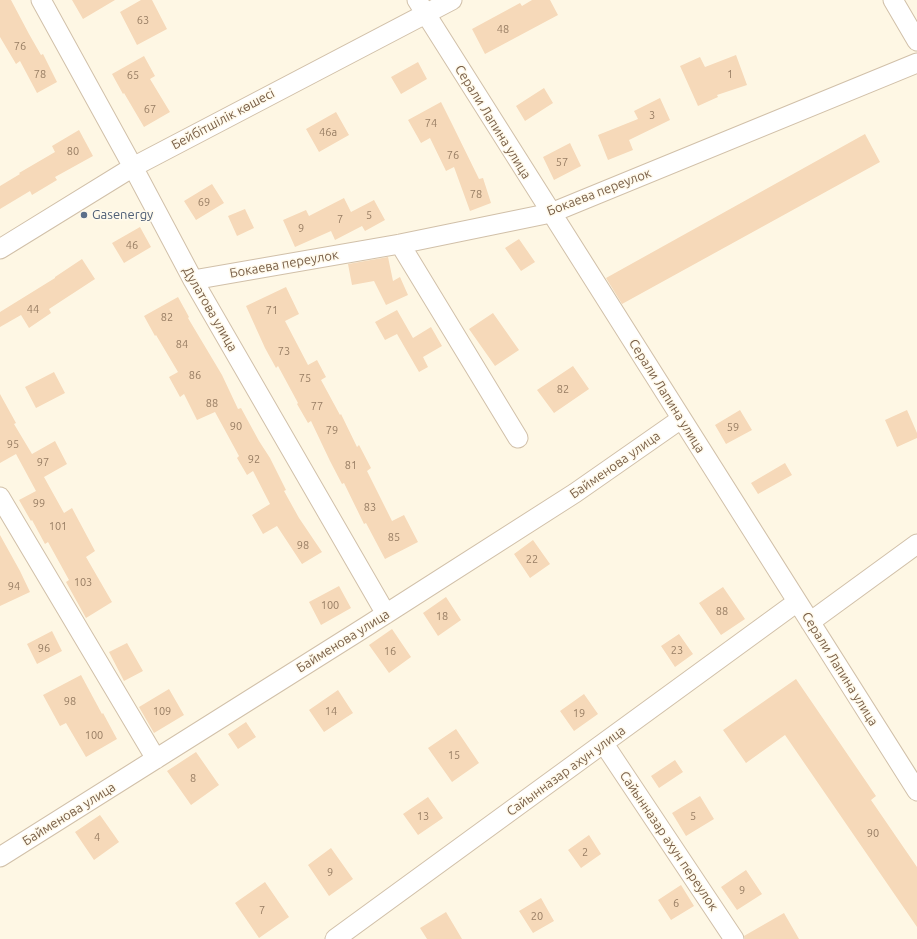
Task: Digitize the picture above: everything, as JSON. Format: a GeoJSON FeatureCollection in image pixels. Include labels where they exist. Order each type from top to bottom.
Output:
{"type":"FeatureCollection","features":[{"type":"Feature","properties":{"kind":"street","name":"Дулатова улица"},"geometry":{"type":"LineString","coordinates":[[41,0],[194,280],[386,614]]}},
{"type":"Feature","properties":{"kind":"street","name":"Бейбітшілік көшесі"},"geometry":{"type":"LineString","coordinates":[[0,249],[133,166],[421,7],[452,0]]}},
{"type":"Feature","properties":{"kind":"street"},"geometry":{"type":"LineString","coordinates":[[893,0],[917,41]]}},
{"type":"Feature","properties":{"kind":"street","name":"Серали Лапина улица"},"geometry":{"type":"LineString","coordinates":[[421,7],[917,791]]}},
{"type":"Feature","properties":{"kind":"street","name":"Бокаева переулок"},"geometry":{"type":"LineString","coordinates":[[194,280],[400,244],[551,213],[917,63]]}},
{"type":"Feature","properties":{"kind":"street"},"geometry":{"type":"LineString","coordinates":[[400,244],[518,438]]}},
{"type":"Feature","properties":{"kind":"street","name":"Байменова улица"},"geometry":{"type":"LineString","coordinates":[[0,857],[575,493],[681,419]]}},
{"type":"Feature","properties":{"kind":"street"},"geometry":{"type":"LineString","coordinates":[[0,497],[156,758]]}},
{"type":"Feature","properties":{"kind":"street"},"geometry":{"type":"LineString","coordinates":[[810,622],[917,544]]}},
{"type":"Feature","properties":{"kind":"street","name":"Сайынназар ахун улица"},"geometry":{"type":"LineString","coordinates":[[335,939],[797,602]]}},
{"type":"Feature","properties":{"kind":"street","name":"Сайынназар ахун переулок"},"geometry":{"type":"LineString","coordinates":[[604,744],[734,939]]}},
{"type":"Feature","properties":{"kind":"building"},"geometry":{"type":"Polygon","coordinates":[[[0,0],[11,0],[41,55],[43,54],[57,82],[37,93],[20,61],[16,64],[0,37],[0,0]]]}},
{"type":"Feature","properties":{"kind":"building"},"geometry":{"type":"Polygon","coordinates":[[[72,0],[115,0],[83,19],[72,0]]]}},
{"type":"Feature","properties":{"kind":"building"},"geometry":{"type":"Polygon","coordinates":[[[141,0],[152,0],[167,29],[137,45],[120,12],[141,0]]]}},
{"type":"Feature","properties":{"kind":"building"},"geometry":{"type":"Polygon","coordinates":[[[532,0],[550,0],[558,15],[485,54],[472,29],[520,3],[522,6],[532,0]]]}},
{"type":"Feature","properties":{"kind":"building"},"geometry":{"type":"Polygon","coordinates":[[[736,55],[747,85],[717,95],[718,97],[698,106],[680,66],[700,57],[705,67],[736,55]]]}},
{"type":"Feature","properties":{"kind":"building"},"geometry":{"type":"Polygon","coordinates":[[[144,56],[155,76],[150,79],[170,112],[144,127],[112,74],[144,56]]]}},
{"type":"Feature","properties":{"kind":"building"},"geometry":{"type":"Polygon","coordinates":[[[418,62],[427,79],[401,94],[391,77],[418,62]]]}},
{"type":"Feature","properties":{"kind":"building"},"geometry":{"type":"Polygon","coordinates":[[[544,88],[553,103],[525,121],[516,106],[544,88]]]}},
{"type":"Feature","properties":{"kind":"building"},"geometry":{"type":"Polygon","coordinates":[[[660,98],[670,120],[629,140],[633,150],[608,160],[598,135],[638,119],[634,111],[660,98]]]}},
{"type":"Feature","properties":{"kind":"building"},"geometry":{"type":"Polygon","coordinates":[[[441,102],[479,179],[483,178],[491,203],[470,211],[454,167],[446,171],[430,138],[421,143],[408,120],[441,102]]]}},
{"type":"Feature","properties":{"kind":"building"},"geometry":{"type":"Polygon","coordinates":[[[336,112],[349,135],[319,152],[306,129],[336,112]]]}},
{"type":"Feature","properties":{"kind":"building"},"geometry":{"type":"Polygon","coordinates":[[[79,130],[93,156],[55,177],[57,180],[32,195],[30,191],[0,209],[0,186],[55,152],[52,146],[79,130]]]}},
{"type":"Feature","properties":{"kind":"building"},"geometry":{"type":"Polygon","coordinates":[[[865,134],[880,162],[622,304],[606,278],[865,134]]]}},
{"type":"Feature","properties":{"kind":"building"},"geometry":{"type":"Polygon","coordinates":[[[570,143],[581,166],[554,180],[543,157],[570,143]]]}},
{"type":"Feature","properties":{"kind":"building"},"geometry":{"type":"Polygon","coordinates":[[[212,184],[224,203],[196,220],[184,201],[212,184]]]}},
{"type":"Feature","properties":{"kind":"building"},"geometry":{"type":"Polygon","coordinates":[[[344,198],[351,212],[374,200],[385,220],[365,231],[362,226],[335,240],[331,231],[295,247],[283,220],[306,210],[309,216],[344,198]]]}},
{"type":"Feature","properties":{"kind":"building"},"geometry":{"type":"Polygon","coordinates":[[[245,209],[254,228],[237,236],[228,216],[245,209]]]}},
{"type":"Feature","properties":{"kind":"building"},"geometry":{"type":"Polygon","coordinates":[[[140,227],[151,247],[124,263],[112,243],[140,227]]]}},
{"type":"Feature","properties":{"kind":"building"},"geometry":{"type":"Polygon","coordinates":[[[519,239],[535,262],[521,271],[505,248],[519,239]]]}},
{"type":"Feature","properties":{"kind":"building"},"geometry":{"type":"Polygon","coordinates":[[[388,257],[393,281],[400,277],[408,295],[386,305],[374,281],[352,285],[348,264],[388,257]]]}},
{"type":"Feature","properties":{"kind":"building"},"geometry":{"type":"Polygon","coordinates":[[[82,259],[95,279],[49,309],[51,313],[29,328],[21,315],[0,327],[0,312],[55,278],[82,259]]]}},
{"type":"Feature","properties":{"kind":"building"},"geometry":{"type":"Polygon","coordinates":[[[286,287],[299,314],[285,321],[308,365],[317,360],[326,377],[321,380],[340,415],[341,414],[357,447],[359,445],[371,468],[367,471],[392,521],[404,515],[418,542],[385,559],[366,523],[364,524],[344,483],[342,484],[311,421],[308,423],[278,366],[276,368],[265,348],[246,306],[286,287]]]}},
{"type":"Feature","properties":{"kind":"building"},"geometry":{"type":"Polygon","coordinates":[[[178,297],[189,317],[188,318],[222,375],[238,409],[241,408],[270,458],[286,490],[284,491],[299,518],[322,552],[302,564],[277,526],[263,534],[252,515],[270,504],[253,471],[247,475],[237,458],[239,456],[215,412],[197,420],[184,394],[180,397],[169,377],[178,372],[144,316],[178,297]]]}},
{"type":"Feature","properties":{"kind":"building"},"geometry":{"type":"Polygon","coordinates":[[[397,310],[413,338],[431,327],[442,346],[423,357],[428,367],[419,372],[397,334],[385,340],[375,322],[397,310]]]}},
{"type":"Feature","properties":{"kind":"building"},"geometry":{"type":"Polygon","coordinates":[[[493,313],[519,350],[495,366],[469,329],[493,313]]]}},
{"type":"Feature","properties":{"kind":"building"},"geometry":{"type":"Polygon","coordinates":[[[573,366],[589,389],[554,413],[537,390],[573,366]]]}},
{"type":"Feature","properties":{"kind":"building"},"geometry":{"type":"Polygon","coordinates":[[[54,372],[65,393],[36,408],[25,387],[54,372]]]}},
{"type":"Feature","properties":{"kind":"building"},"geometry":{"type":"Polygon","coordinates":[[[0,394],[16,423],[14,424],[32,454],[55,441],[67,464],[44,477],[64,513],[72,508],[95,551],[86,557],[112,602],[86,618],[66,582],[69,580],[48,542],[45,544],[19,500],[36,491],[16,454],[0,463],[0,394]]]}},
{"type":"Feature","properties":{"kind":"building"},"geometry":{"type":"Polygon","coordinates":[[[740,410],[752,430],[726,444],[715,425],[740,410]]]}},
{"type":"Feature","properties":{"kind":"building"},"geometry":{"type":"Polygon","coordinates":[[[907,410],[917,433],[917,438],[897,447],[885,420],[907,410]]]}},
{"type":"Feature","properties":{"kind":"building"},"geometry":{"type":"Polygon","coordinates":[[[785,463],[792,475],[758,494],[751,483],[785,463]]]}},
{"type":"Feature","properties":{"kind":"building"},"geometry":{"type":"Polygon","coordinates":[[[0,535],[30,592],[0,606],[0,535]]]}},
{"type":"Feature","properties":{"kind":"building"},"geometry":{"type":"Polygon","coordinates":[[[533,540],[550,564],[530,578],[514,554],[533,540]]]}},
{"type":"Feature","properties":{"kind":"building"},"geometry":{"type":"Polygon","coordinates":[[[339,586],[351,608],[321,625],[309,602],[339,586]]]}},
{"type":"Feature","properties":{"kind":"building"},"geometry":{"type":"Polygon","coordinates":[[[723,587],[745,619],[721,635],[699,603],[723,587]]]}},
{"type":"Feature","properties":{"kind":"building"},"geometry":{"type":"Polygon","coordinates":[[[446,597],[461,620],[438,636],[423,613],[446,597]]]}},
{"type":"Feature","properties":{"kind":"building"},"geometry":{"type":"Polygon","coordinates":[[[392,629],[411,657],[389,673],[369,645],[392,629]]]}},
{"type":"Feature","properties":{"kind":"building"},"geometry":{"type":"Polygon","coordinates":[[[52,631],[62,651],[37,664],[27,644],[52,631]]]}},
{"type":"Feature","properties":{"kind":"building"},"geometry":{"type":"Polygon","coordinates":[[[679,634],[693,654],[675,667],[661,646],[679,634]]]}},
{"type":"Feature","properties":{"kind":"building"},"geometry":{"type":"Polygon","coordinates":[[[127,643],[143,671],[124,681],[109,652],[127,643]]]}},
{"type":"Feature","properties":{"kind":"building"},"geometry":{"type":"Polygon","coordinates":[[[81,675],[117,739],[86,757],[66,723],[60,726],[43,695],[81,675]]]}},
{"type":"Feature","properties":{"kind":"building"},"geometry":{"type":"Polygon","coordinates":[[[796,679],[876,796],[871,800],[917,867],[917,927],[785,735],[746,763],[723,730],[796,679]]]}},
{"type":"Feature","properties":{"kind":"building"},"geometry":{"type":"Polygon","coordinates":[[[169,689],[184,715],[154,733],[139,707],[169,689]]]}},
{"type":"Feature","properties":{"kind":"building"},"geometry":{"type":"Polygon","coordinates":[[[338,690],[353,713],[324,732],[309,710],[338,690]]]}},
{"type":"Feature","properties":{"kind":"building"},"geometry":{"type":"Polygon","coordinates":[[[584,694],[598,714],[574,731],[560,711],[584,694]]]}},
{"type":"Feature","properties":{"kind":"building"},"geometry":{"type":"Polygon","coordinates":[[[246,722],[256,737],[238,749],[228,734],[246,722]]]}},
{"type":"Feature","properties":{"kind":"building"},"geometry":{"type":"Polygon","coordinates":[[[456,729],[479,763],[452,782],[428,748],[456,729]]]}},
{"type":"Feature","properties":{"kind":"building"},"geometry":{"type":"Polygon","coordinates":[[[196,752],[219,785],[191,805],[167,771],[196,752]]]}},
{"type":"Feature","properties":{"kind":"building"},"geometry":{"type":"Polygon","coordinates":[[[675,760],[683,772],[659,788],[651,776],[675,760]]]}},
{"type":"Feature","properties":{"kind":"building"},"geometry":{"type":"Polygon","coordinates":[[[700,796],[714,819],[686,836],[672,813],[700,796]]]}},
{"type":"Feature","properties":{"kind":"building"},"geometry":{"type":"Polygon","coordinates":[[[428,797],[443,818],[418,835],[403,814],[428,797]]]}},
{"type":"Feature","properties":{"kind":"building"},"geometry":{"type":"Polygon","coordinates":[[[100,815],[119,842],[94,860],[75,832],[100,815]]]}},
{"type":"Feature","properties":{"kind":"building"},"geometry":{"type":"Polygon","coordinates":[[[589,835],[601,854],[581,868],[568,850],[589,835]]]}},
{"type":"Feature","properties":{"kind":"building"},"geometry":{"type":"Polygon","coordinates":[[[331,848],[353,879],[329,896],[308,865],[331,848]]]}},
{"type":"Feature","properties":{"kind":"building"},"geometry":{"type":"Polygon","coordinates":[[[746,870],[762,894],[737,910],[721,887],[746,870]]]}},
{"type":"Feature","properties":{"kind":"building"},"geometry":{"type":"Polygon","coordinates":[[[265,882],[289,917],[259,938],[235,903],[265,882]]]}},
{"type":"Feature","properties":{"kind":"building"},"geometry":{"type":"Polygon","coordinates":[[[681,885],[694,906],[671,920],[658,900],[681,885]]]}},
{"type":"Feature","properties":{"kind":"building"},"geometry":{"type":"Polygon","coordinates":[[[541,898],[554,921],[533,933],[519,911],[541,898]]]}},
{"type":"Feature","properties":{"kind":"building"},"geometry":{"type":"Polygon","coordinates":[[[446,912],[462,939],[427,939],[420,928],[446,912]]]}},
{"type":"Feature","properties":{"kind":"building"},"geometry":{"type":"Polygon","coordinates":[[[784,913],[799,939],[745,939],[744,936],[784,913]]]}},
{"type":"Feature","properties":{"kind":"place","name":"Gasenergy"},"geometry":{"type":"Point","coordinates":[84,215]}}]}
